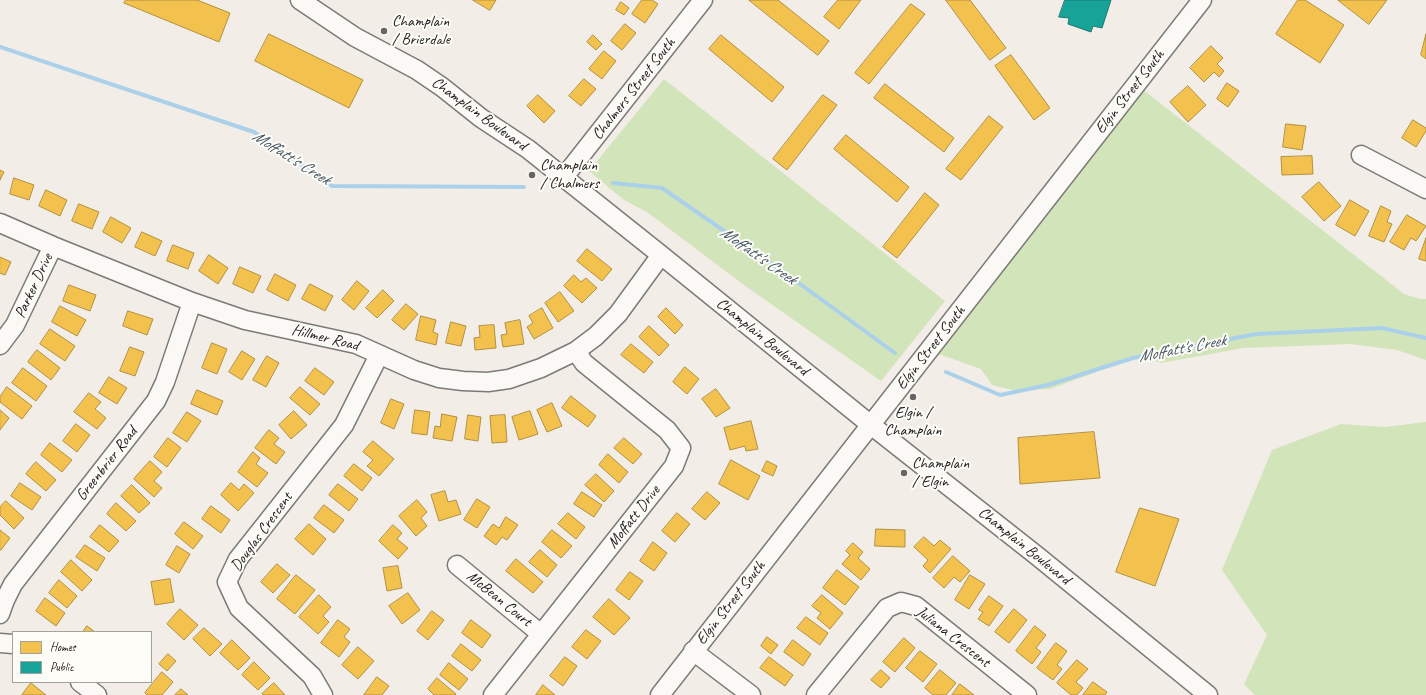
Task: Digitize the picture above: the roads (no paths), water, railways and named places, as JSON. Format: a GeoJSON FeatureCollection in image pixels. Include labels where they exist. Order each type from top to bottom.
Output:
{"type":"FeatureCollection","features":[{"type":"Feature","properties":{"kind":"street","name":"Champlain Boulevard"},"geometry":{"type":"LineString","coordinates":[[300,0],[355,37],[402,61],[430,79],[481,118],[524,146],[871,425],[1036,555],[1208,695]]}},
{"type":"Feature","properties":{"kind":"street","name":"Chalmers Street South"},"geometry":{"type":"LineString","coordinates":[[564,177],[703,0]]}},
{"type":"Feature","properties":{"kind":"street","name":"Elgin Street South"},"geometry":{"type":"LineString","coordinates":[[660,695],[1202,0]]}},
{"type":"Feature","properties":{"kind":"street"},"geometry":{"type":"LineString","coordinates":[[1361,155],[1426,188]]}},
{"type":"Feature","properties":{"kind":"street","name":"Hillmer Road"},"geometry":{"type":"LineString","coordinates":[[0,223],[192,302],[245,320],[356,344],[414,370],[439,378],[464,381],[488,382],[509,379],[541,368],[576,351],[596,336],[618,314],[661,255]]}},
{"type":"Feature","properties":{"kind":"street","name":"Parker Drive"},"geometry":{"type":"LineString","coordinates":[[0,345],[15,325],[53,246]]}},
{"type":"Feature","properties":{"kind":"street","name":"Greenbrier Road"},"geometry":{"type":"LineString","coordinates":[[0,614],[13,584],[156,401],[165,382],[192,302]]}},
{"type":"Feature","properties":{"kind":"street","name":"Moffatt Drive"},"geometry":{"type":"LineString","coordinates":[[493,695],[674,466],[681,448],[667,430],[584,363],[576,351]]}},
{"type":"Feature","properties":{"kind":"street","name":"Douglas Crescent"},"geometry":{"type":"LineString","coordinates":[[323,695],[312,676],[239,608],[227,582],[238,559],[344,426],[379,355]]}},
{"type":"Feature","properties":{"kind":"street","name":"McBean Court"},"geometry":{"type":"LineString","coordinates":[[457,565],[541,634]]}},
{"type":"Feature","properties":{"kind":"street","name":"Juliana Crescent"},"geometry":{"type":"LineString","coordinates":[[816,695],[887,608],[901,602],[916,606],[1027,695]]}},
{"type":"Feature","properties":{"kind":"street"},"geometry":{"type":"LineString","coordinates":[[0,643],[12,644]]}},
{"type":"Feature","properties":{"kind":"street"},"geometry":{"type":"LineString","coordinates":[[694,651],[751,695]]}},
{"type":"Feature","properties":{"kind":"street"},"geometry":{"type":"LineString","coordinates":[[81,683],[97,695]]}},
{"type":"Feature","properties":{"kind":"waterway","name":"Moffatt's Creek"},"geometry":{"type":"LineString","coordinates":[[0,47],[254,132],[332,186],[524,187]]}},
{"type":"Feature","properties":{"kind":"waterway","name":"Moffatt's Creek"},"geometry":{"type":"LineString","coordinates":[[613,183],[662,188],[785,273],[895,353]]}},
{"type":"Feature","properties":{"kind":"waterway","name":"Moffatt's Creek"},"geometry":{"type":"LineString","coordinates":[[946,372],[1000,395],[1048,385],[1133,358],[1256,334],[1382,328],[1426,338]]}},
{"type":"Feature","properties":{"kind":"place","name":"Champlain / Brierdale"},"geometry":{"type":"Point","coordinates":[384,31]}},
{"type":"Feature","properties":{"kind":"place","name":"Champlain / Chalmers"},"geometry":{"type":"Point","coordinates":[532,175]}},
{"type":"Feature","properties":{"kind":"place","name":"Elgin / Champlain"},"geometry":{"type":"Point","coordinates":[913,397]}},
{"type":"Feature","properties":{"kind":"place","name":"Champlain / Elgin"},"geometry":{"type":"Point","coordinates":[904,473]}}]}
